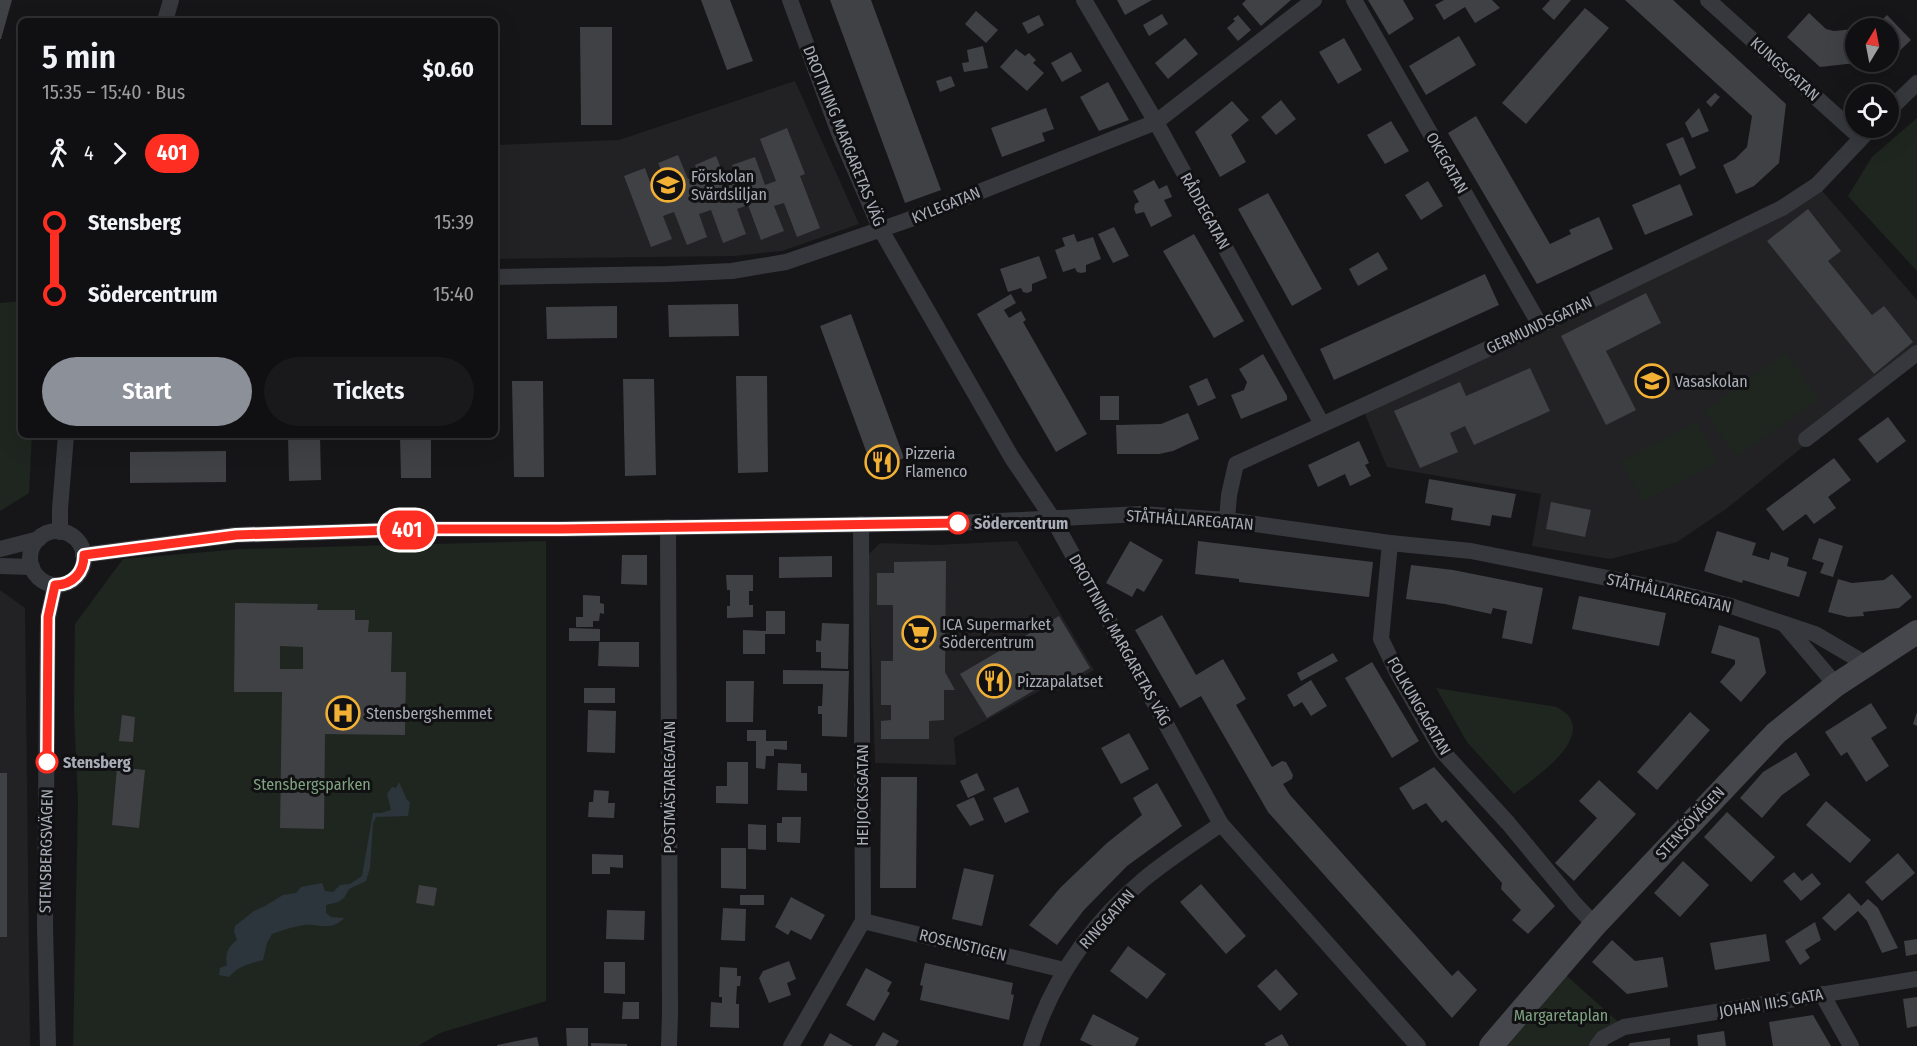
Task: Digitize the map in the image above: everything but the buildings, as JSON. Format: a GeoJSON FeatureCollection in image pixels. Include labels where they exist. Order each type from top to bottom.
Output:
{"type":"FeatureCollection","features":[{"type":"Feature","properties":{"kind":"street"},"geometry":{"type":"LineString","coordinates":[[166,18],[171,0]]}},
{"type":"Feature","properties":{"kind":"street","name":"DROTTNING MARGARETAS VÄG"},"geometry":{"type":"LineString","coordinates":[[790,0],[839,133],[881,230],[1012,458],[1053,519],[1221,824],[1418,1046]]}},
{"type":"Feature","properties":{"kind":"street","name":"RÅDDEGATAN"},"geometry":{"type":"LineString","coordinates":[[1084,0],[1155,122],[1322,424]]}},
{"type":"Feature","properties":{"kind":"street","name":"KYLEGATAN"},"geometry":{"type":"LineString","coordinates":[[498,277],[732,271],[786,262],[881,230],[1155,122],[1314,0]]}},
{"type":"Feature","properties":{"kind":"street","name":"OKEGATAN"},"geometry":{"type":"LineString","coordinates":[[1354,0],[1540,325]]}},
{"type":"Feature","properties":{"kind":"street","name":"KUNGSGATAN"},"geometry":{"type":"LineString","coordinates":[[1708,0],[1845,115]]}},
{"type":"Feature","properties":{"kind":"street"},"geometry":{"type":"LineString","coordinates":[[1899,103],[1914,91]]}},
{"type":"Feature","properties":{"kind":"street","name":"GERMUNDSGATAN"},"geometry":{"type":"LineString","coordinates":[[1227,520],[1228,495],[1236,464],[1540,325],[1782,208],[1817,185],[1861,138]]}},
{"type":"Feature","properties":{"kind":"street"},"geometry":{"type":"LineString","coordinates":[[1806,439],[1917,353]]}},
{"type":"Feature","properties":{"kind":"street"},"geometry":{"type":"LineString","coordinates":[[60,532],[66,438]]}},
{"type":"Feature","properties":{"kind":"street","name":"STÅTHÅLLAREGATAN"},"geometry":{"type":"LineString","coordinates":[[84,555],[236,535],[426,529],[958,523],[1141,514],[1227,520],[1390,543],[1471,551],[1653,587],[1731,606],[1815,634],[1866,664]]}},
{"type":"Feature","properties":{"kind":"street","name":"HEIJOCKSGATAN"},"geometry":{"type":"LineString","coordinates":[[861,524],[863,921]]}},
{"type":"Feature","properties":{"kind":"street","name":"POSTMÄSTAREGATAN"},"geometry":{"type":"LineString","coordinates":[[668,527],[669,1046]]}},
{"type":"Feature","properties":{"kind":"street"},"geometry":{"type":"LineString","coordinates":[[0,549],[39,539],[48,533],[60,532],[75,539],[84,555],[82,567],[76,577],[65,584],[55,585],[41,579],[32,567],[30,559],[31,552],[39,539]]}},
{"type":"Feature","properties":{"kind":"street","name":"FOLKUNGAGATAN"},"geometry":{"type":"LineString","coordinates":[[1390,543],[1381,639],[1398,675],[1442,751],[1508,823],[1595,925]]}},
{"type":"Feature","properties":{"kind":"street"},"geometry":{"type":"LineString","coordinates":[[0,566],[32,567]]}},
{"type":"Feature","properties":{"kind":"street","name":"STENSBERGSVÄGEN"},"geometry":{"type":"LineString","coordinates":[[48,1046],[45,927],[47,679],[48,617],[55,585]]}},
{"type":"Feature","properties":{"kind":"street"},"geometry":{"type":"LineString","coordinates":[[1783,623],[1836,685]]}},
{"type":"Feature","properties":{"kind":"street","name":"STENSÖVÄGEN"},"geometry":{"type":"LineString","coordinates":[[1491,1046],[1595,925],[1776,733],[1836,685],[1866,664],[1916,635]]}},
{"type":"Feature","properties":{"kind":"street","name":"RINGGATAN"},"geometry":{"type":"LineString","coordinates":[[1031,1046],[1039,1020],[1064,970],[1093,930],[1143,881],[1221,824]]}},
{"type":"Feature","properties":{"kind":"street"},"geometry":{"type":"LineString","coordinates":[[791,1046],[863,921]]}},
{"type":"Feature","properties":{"kind":"street","name":"ROSENSTIGEN"},"geometry":{"type":"LineString","coordinates":[[863,921],[1064,970]]}},
{"type":"Feature","properties":{"kind":"street","name":"JOHAN III:S GATA"},"geometry":{"type":"LineString","coordinates":[[1597,1046],[1603,1038],[1624,1027],[1917,979]]}},
{"type":"Feature","properties":{"kind":"street"},"geometry":{"type":"LineString","coordinates":[[1822,994],[1851,1046]]}},
{"type":"Feature","properties":{"kind":"shaded area","name":"Förskolan Svärdsliljan"},"geometry":{"type":"Polygon","coordinates":[[[795,81],[859,224],[782,251],[733,256],[498,259],[498,145],[619,140],[795,81]]]}},
{"type":"Feature","properties":{"kind":"shaded area","name":"Vasaskolan"},"geometry":{"type":"Polygon","coordinates":[[[1817,185],[1917,300],[1917,355],[1726,509],[1677,542],[1610,559],[1532,546],[1541,494],[1387,467],[1362,407],[1817,185]]]}},
{"type":"Feature","properties":{"kind":"shaded area"},"geometry":{"type":"Polygon","coordinates":[[[1017,541],[1094,670],[1058,691],[1052,684],[954,738],[956,765],[875,763],[868,555],[880,543],[936,545],[1017,541]]]}},
{"type":"Feature","properties":{"kind":"shaded area"},"geometry":{"type":"Polygon","coordinates":[[[0,590],[25,608],[30,1046],[0,1046],[0,590]]]}},
{"type":"Feature","properties":{"kind":"shaded area"},"geometry":{"type":"Polygon","coordinates":[[[399,782],[410,802],[408,816],[376,817],[373,823],[370,868],[366,881],[349,889],[344,898],[338,902],[326,905],[326,913],[331,917],[344,918],[330,926],[304,925],[272,934],[263,960],[240,967],[229,977],[219,975],[220,968],[227,965],[226,957],[231,945],[237,940],[234,932],[235,926],[254,911],[283,895],[296,893],[301,887],[322,883],[325,891],[333,892],[340,885],[350,884],[362,876],[373,813],[391,810],[387,794],[392,787],[396,788],[399,782]]]}},
{"type":"Feature","properties":{"kind":"green space"},"geometry":{"type":"Polygon","coordinates":[[[1917,118],[1917,271],[1848,196],[1872,157],[1894,138],[1899,138],[1899,134],[1917,118]]]}},
{"type":"Feature","properties":{"kind":"green space"},"geometry":{"type":"Polygon","coordinates":[[[18,301],[18,438],[32,438],[29,493],[0,511],[0,303],[18,301]]]}},
{"type":"Feature","properties":{"kind":"green space"},"geometry":{"type":"Polygon","coordinates":[[[1786,353],[1819,399],[1737,457],[1704,411],[1786,353]]]}},
{"type":"Feature","properties":{"kind":"green space"},"geometry":{"type":"Polygon","coordinates":[[[1696,422],[1718,462],[1643,502],[1621,461],[1696,422]]]}},
{"type":"Feature","properties":{"kind":"green space","name":"Stensbergsparken"},"geometry":{"type":"Polygon","coordinates":[[[546,541],[546,1001],[440,1033],[418,1046],[73,1046],[78,802],[74,712],[75,624],[123,559],[240,549],[546,541]]]}},
{"type":"Feature","properties":{"kind":"green space"},"geometry":{"type":"Polygon","coordinates":[[[1436,688],[1557,707],[1568,715],[1573,726],[1571,737],[1565,748],[1545,770],[1514,794],[1467,742],[1436,688]]]}},
{"type":"Feature","properties":{"kind":"green space","name":"Margaretaplan"},"geometry":{"type":"Polygon","coordinates":[[[1558,968],[1624,1027],[1597,1046],[1490,1046],[1558,968]]]}},
{"type":"Feature","properties":{"kind":"bus line","name":"401"},"geometry":{"type":"LineString","coordinates":[[47,762],[48,617],[55,585],[65,584],[76,577],[82,567],[84,555],[236,535],[426,529],[958,523]]}},
{"type":"Feature","properties":{"kind":"place","name":"Förskolan Svärdsliljan"},"geometry":{"type":"Point","coordinates":[668,185]}},
{"type":"Feature","properties":{"kind":"place","name":"Vasaskolan"},"geometry":{"type":"Point","coordinates":[1652,381]}},
{"type":"Feature","properties":{"kind":"place","name":"Pizzeria Flamenco"},"geometry":{"type":"Point","coordinates":[882,462]}},
{"type":"Feature","properties":{"kind":"place","name":"Södercentrum"},"geometry":{"type":"Point","coordinates":[958,523]}},
{"type":"Feature","properties":{"kind":"place","name":"ICA Supermarket Södercentrum"},"geometry":{"type":"Point","coordinates":[919,633]}},
{"type":"Feature","properties":{"kind":"place","name":"Pizzapalatset"},"geometry":{"type":"Point","coordinates":[994,681]}},
{"type":"Feature","properties":{"kind":"place","name":"Stensbergshemmet"},"geometry":{"type":"Point","coordinates":[343,713]}},
{"type":"Feature","properties":{"kind":"place","name":"Stensberg"},"geometry":{"type":"Point","coordinates":[47,762]}}]}
